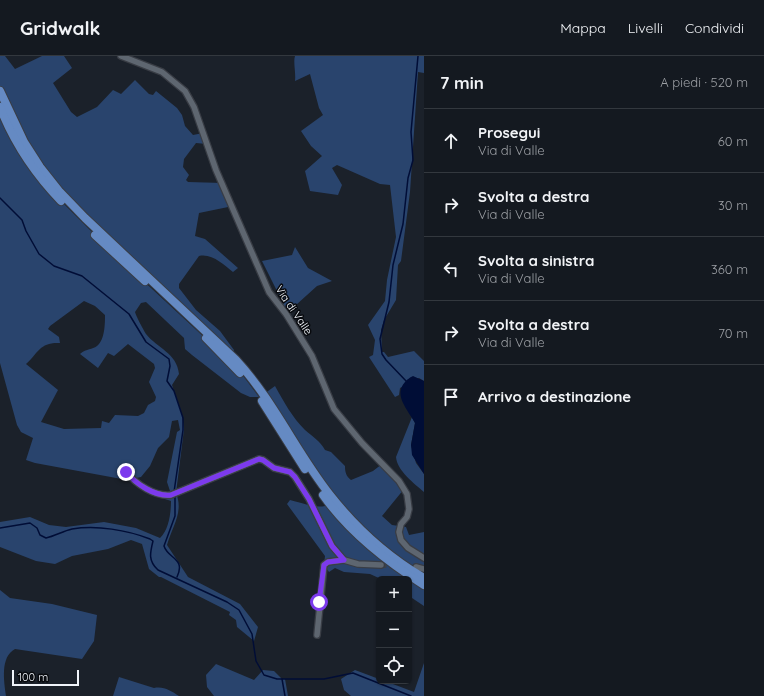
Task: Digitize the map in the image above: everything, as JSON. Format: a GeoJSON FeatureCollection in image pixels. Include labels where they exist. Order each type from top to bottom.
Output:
{"type":"FeatureCollection","features":[{"type":"Feature","properties":{"kind":"highway"},"geometry":{"type":"LineString","coordinates":[[0,91],[24,142],[43,171],[59,191],[81,214],[236,360],[268,400],[330,495],[376,543],[402,564],[424,578]]}},
{"type":"Feature","properties":{"kind":"highway"},"geometry":{"type":"LineString","coordinates":[[0,107],[22,150],[46,186],[105,245],[176,309],[241,373],[268,409],[325,498],[356,533],[382,556],[424,585]]}},
{"type":"Feature","properties":{"kind":"street","name":"Via di Valle"},"geometry":{"type":"LineString","coordinates":[[121,56],[162,72],[185,91],[194,107],[216,170],[270,292],[312,356],[334,409],[362,443],[399,481],[407,494],[409,508],[407,517],[401,524],[399,532],[401,540],[408,548],[424,558]]}},
{"type":"Feature","properties":{"kind":"street"},"geometry":{"type":"LineString","coordinates":[[126,472],[151,492],[164,496],[174,494],[259,459],[263,460],[274,468],[290,472],[295,477],[309,499],[332,546],[344,560]]}},
{"type":"Feature","properties":{"kind":"street"},"geometry":{"type":"LineString","coordinates":[[317,635],[324,565],[328,562],[344,560],[358,564],[381,565]]}},
{"type":"Feature","properties":{"kind":"street"},"geometry":{"type":"LineString","coordinates":[[416,567],[424,569]]}},
{"type":"Feature","properties":{"kind":"shaded area"},"geometry":{"type":"Polygon","coordinates":[[[0,56],[5,56],[15,69],[42,56],[64,56],[72,68],[53,83],[71,112],[77,117],[97,107],[113,90],[121,94],[135,80],[149,94],[153,95],[156,91],[177,108],[182,115],[185,126],[193,135],[203,133],[207,144],[196,143],[184,159],[183,167],[189,175],[186,180],[188,182],[223,183],[233,206],[199,213],[195,236],[205,239],[238,268],[233,272],[222,263],[209,256],[199,256],[179,284],[179,288],[196,310],[220,331],[234,350],[232,356],[49,180],[0,91],[0,56]]]}},
{"type":"Feature","properties":{"kind":"shaded area"},"geometry":{"type":"Polygon","coordinates":[[[295,56],[424,56],[424,73],[418,72],[410,192],[401,261],[398,265],[396,300],[384,320],[381,330],[382,352],[384,352],[388,357],[414,351],[424,361],[424,381],[419,378],[400,388],[399,395],[395,397],[369,357],[373,355],[375,340],[368,325],[385,301],[387,280],[396,237],[390,185],[380,184],[337,165],[332,168],[342,185],[338,195],[310,191],[305,171],[322,156],[311,146],[301,131],[323,115],[319,108],[310,74],[295,81],[295,56]]]}},
{"type":"Feature","properties":{"kind":"shaded area"},"geometry":{"type":"Polygon","coordinates":[[[0,107],[46,186],[110,250],[218,350],[241,373],[259,397],[250,397],[241,393],[192,355],[185,349],[184,338],[146,302],[141,303],[135,312],[142,327],[150,339],[166,351],[175,361],[179,374],[172,385],[182,415],[184,429],[176,493],[179,507],[167,545],[188,577],[240,604],[258,627],[254,641],[237,627],[236,620],[229,615],[230,612],[159,577],[149,569],[142,544],[131,540],[108,549],[72,556],[55,564],[36,561],[0,547],[0,522],[30,517],[49,525],[66,527],[104,522],[136,528],[160,538],[166,530],[170,515],[171,501],[162,498],[161,495],[170,491],[167,482],[177,432],[180,430],[178,420],[172,421],[169,437],[158,448],[150,466],[141,477],[127,480],[26,460],[33,438],[21,432],[17,425],[0,363],[0,107]],[[84,301],[50,326],[48,329],[59,337],[60,343],[53,343],[44,346],[26,364],[58,390],[41,422],[64,429],[101,428],[102,421],[109,423],[115,415],[138,416],[144,413],[148,405],[155,401],[156,397],[149,382],[155,368],[154,364],[128,344],[114,356],[108,353],[98,368],[80,354],[97,346],[102,340],[105,327],[105,315],[95,306],[84,301]]]}},
{"type":"Feature","properties":{"kind":"shaded area"},"geometry":{"type":"Polygon","coordinates":[[[295,247],[308,268],[332,281],[317,286],[286,314],[281,307],[285,302],[277,291],[262,261],[292,255],[295,247]]]}},
{"type":"Feature","properties":{"kind":"shaded area"},"geometry":{"type":"Polygon","coordinates":[[[413,376],[424,381],[424,474],[412,455],[411,445],[415,423],[401,397],[402,387],[407,380],[413,376]]]}},
{"type":"Feature","properties":{"kind":"shaded area"},"geometry":{"type":"Polygon","coordinates":[[[275,386],[296,420],[319,442],[325,450],[331,452],[345,466],[346,474],[351,480],[373,471],[382,464],[404,489],[382,516],[392,525],[406,527],[409,535],[424,532],[424,578],[412,571],[344,511],[264,394],[275,386]]]}},
{"type":"Feature","properties":{"kind":"shaded area"},"geometry":{"type":"Polygon","coordinates":[[[412,417],[415,423],[411,445],[416,463],[424,474],[424,492],[403,472],[397,462],[396,457],[412,417]]]}},
{"type":"Feature","properties":{"kind":"shaded area"},"geometry":{"type":"Polygon","coordinates":[[[290,500],[315,506],[332,505],[424,585],[424,606],[412,598],[412,576],[376,577],[370,574],[344,572],[335,568],[329,572],[324,565],[325,556],[287,504],[290,500]]]}},
{"type":"Feature","properties":{"kind":"shaded area"},"geometry":{"type":"Polygon","coordinates":[[[0,590],[10,598],[52,604],[97,615],[94,641],[82,659],[15,649],[10,653],[5,663],[4,677],[6,696],[0,696],[0,590]]]}},
{"type":"Feature","properties":{"kind":"shaded area"},"geometry":{"type":"Polygon","coordinates":[[[424,663],[424,696],[351,696],[344,690],[341,679],[355,670],[376,678],[376,684],[393,684],[414,692],[424,663]]]}},
{"type":"Feature","properties":{"kind":"shaded area"},"geometry":{"type":"Polygon","coordinates":[[[216,664],[254,680],[263,670],[274,671],[282,679],[285,679],[288,696],[214,696],[207,687],[206,675],[216,664]]]}},
{"type":"Feature","properties":{"kind":"shaded area"},"geometry":{"type":"Polygon","coordinates":[[[119,677],[154,688],[164,688],[179,696],[113,696],[119,677]]]}},
{"type":"Feature","properties":{"kind":"waterway"},"geometry":{"type":"LineString","coordinates":[[407,382],[382,354],[380,339],[389,302],[393,265],[403,224],[408,178],[413,160],[411,132],[418,56]]}},
{"type":"Feature","properties":{"kind":"waterway"},"geometry":{"type":"LineString","coordinates":[[0,198],[22,220],[26,231],[39,254],[54,266],[82,276],[129,314],[146,342],[169,359],[170,366],[167,381],[174,391],[183,418],[183,430],[174,492]]}},
{"type":"Feature","properties":{"kind":"waterway"},"geometry":{"type":"LineString","coordinates":[[175,496],[175,516],[164,546],[169,554],[178,562],[179,571],[177,577]]}},
{"type":"Feature","properties":{"kind":"waterway"},"geometry":{"type":"LineString","coordinates":[[0,528],[30,523],[37,528],[40,535],[46,538],[72,529],[102,528],[132,533],[150,539],[153,541],[151,560],[158,570],[227,602],[239,610],[252,634],[256,661],[264,675],[277,679],[324,679],[353,673],[411,696]]}},
{"type":"Feature","properties":{"kind":"waterway"},"geometry":{"type":"LineString","coordinates":[[282,679],[285,696]]}},
{"type":"Feature","properties":{"kind":"tunnel"},"geometry":{"type":"LineString","coordinates":[[381,565],[396,566]]}},
{"type":"Feature","properties":{"kind":"route"},"geometry":{"type":"LineString","coordinates":[[126,472],[151,492],[164,496],[171,495],[259,459],[263,460],[269,466],[290,472],[302,485],[324,527],[332,546],[344,560],[328,562],[324,565],[319,602]]}}]}
